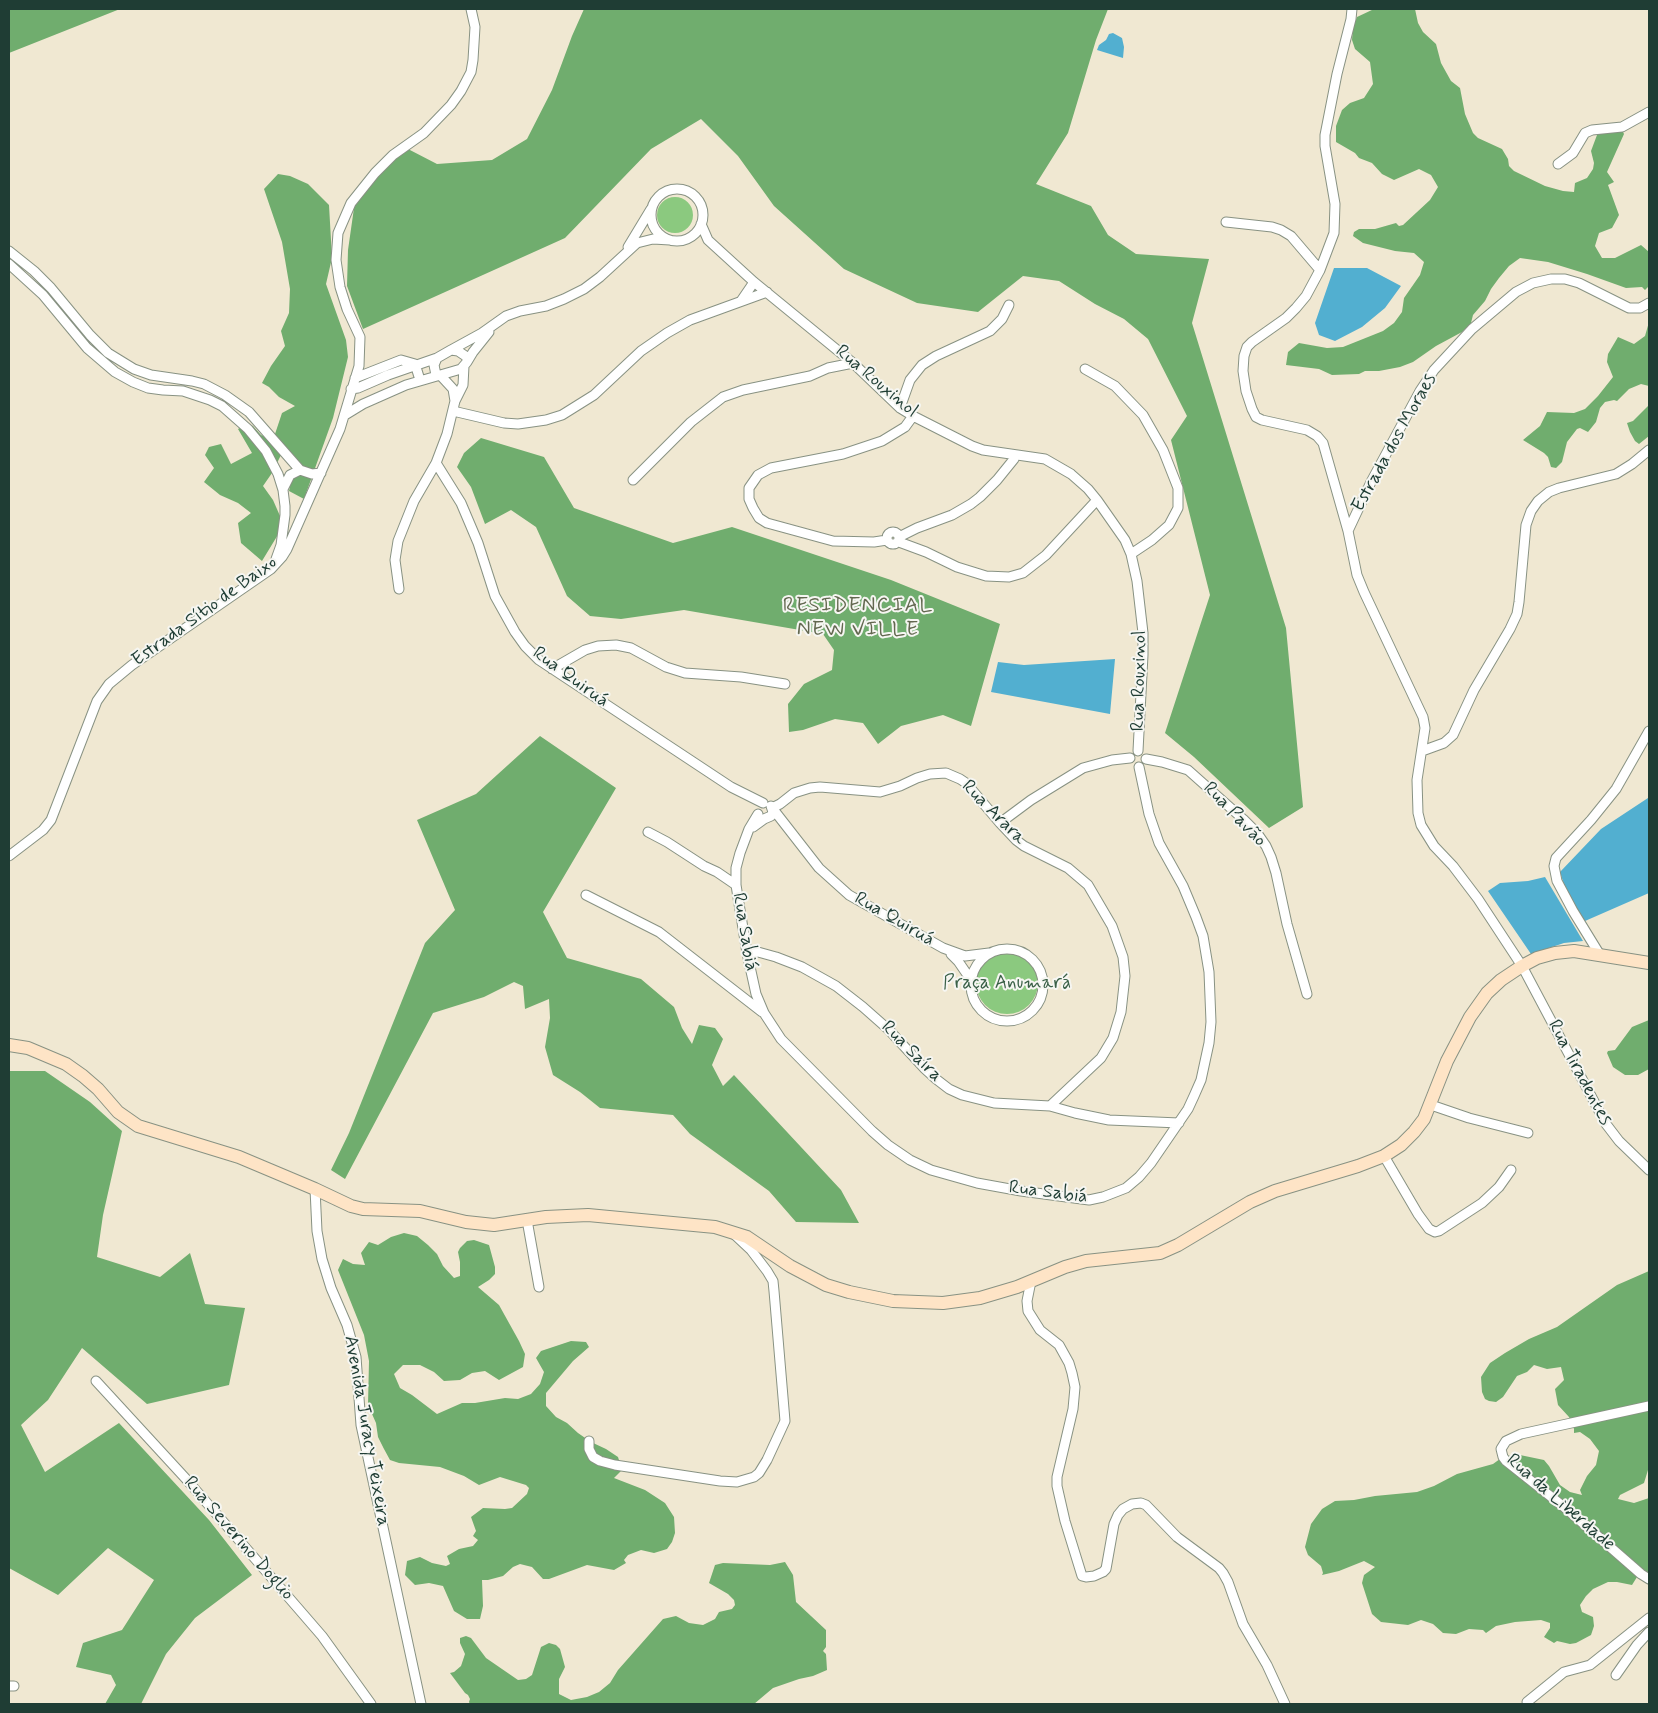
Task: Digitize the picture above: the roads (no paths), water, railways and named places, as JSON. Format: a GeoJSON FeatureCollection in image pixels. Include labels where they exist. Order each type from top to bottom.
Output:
{"type":"FeatureCollection","features":[{"type":"Feature","properties":{"kind":"main road"},"geometry":{"type":"LineString","coordinates":[[9,1045],[28,1048],[66,1064],[98,1089],[118,1112],[138,1126],[239,1157],[351,1206],[363,1209],[420,1211],[466,1222],[494,1225],[546,1217],[588,1215],[715,1227],[747,1237],[790,1266],[826,1285],[893,1301],[960,1302],[1017,1287],[1065,1267],[1086,1261],[1160,1253],[1178,1245],[1250,1202],[1384,1156],[1401,1145],[1424,1119],[1447,1061],[1470,1016],[1501,980],[1537,958],[1555,953],[1574,951],[1649,963]]}},
{"type":"Feature","properties":{"kind":"street","name":"Estrada Sítio de Baixo"},"geometry":{"type":"LineString","coordinates":[[9,856],[43,830],[51,820],[97,701],[109,684],[132,665],[271,569],[287,550],[345,415],[355,389],[355,378],[359,366],[360,337],[347,310],[340,287],[336,260],[338,234],[351,203],[375,173],[393,155],[424,133],[451,105],[461,91],[471,72],[474,60],[475,27],[471,9]]}},
{"type":"Feature","properties":{"kind":"street"},"geometry":{"type":"LineString","coordinates":[[1226,222],[1272,227],[1281,230],[1297,242],[1320,270],[1334,233],[1336,216],[1325,146],[1326,135],[1337,74],[1352,9]]}},
{"type":"Feature","properties":{"kind":"street"},"geometry":{"type":"LineString","coordinates":[[1558,164],[1573,152],[1585,133],[1592,130],[1622,127],[1649,112]]}},
{"type":"Feature","properties":{"kind":"street"},"geometry":{"type":"LineString","coordinates":[[363,404],[355,389],[415,364],[436,358],[476,337],[506,316],[546,306],[573,295],[600,277],[638,243],[644,240],[658,239],[685,240],[693,235],[701,224],[703,216],[699,201],[686,191],[678,189],[662,194],[656,199],[625,254]]}},
{"type":"Feature","properties":{"kind":"street"},"geometry":{"type":"LineString","coordinates":[[652,206],[650,215],[656,231],[662,237],[670,240]]}},
{"type":"Feature","properties":{"kind":"street","name":"Rua Rouxinol"},"geometry":{"type":"LineString","coordinates":[[701,224],[708,240]]}},
{"type":"Feature","properties":{"kind":"street","name":"Rua Rouxinol"},"geometry":{"type":"LineString","coordinates":[[693,235],[708,240],[754,282],[853,363],[900,408],[972,446],[1045,459],[1071,474],[1088,489],[1120,531],[1131,554],[1137,581],[1143,641],[1138,751]]}},
{"type":"Feature","properties":{"kind":"street"},"geometry":{"type":"LineString","coordinates":[[9,251],[46,283],[90,336],[108,353],[134,369],[151,375],[204,384],[225,395],[249,412],[304,472],[317,483]]}},
{"type":"Feature","properties":{"kind":"street"},"geometry":{"type":"LineString","coordinates":[[9,264],[43,295],[87,348],[115,372],[148,388],[183,391],[198,395],[222,406],[248,429],[266,451],[278,474],[286,506],[281,545],[271,569]]}},
{"type":"Feature","properties":{"kind":"street","name":"Rua Tiradentes"},"geometry":{"type":"LineString","coordinates":[[1320,270],[1306,296],[1296,308],[1286,318],[1247,347],[1243,371],[1246,391],[1252,409],[1256,417],[1268,422],[1307,430],[1320,439],[1364,592],[1423,717],[1422,751],[1417,780],[1418,813],[1421,824],[1434,846],[1453,866],[1478,899],[1522,966],[1606,1124],[1619,1141],[1649,1170]]}},
{"type":"Feature","properties":{"kind":"street","name":"Estrada dos Moraes"},"geometry":{"type":"LineString","coordinates":[[1348,531],[1375,474],[1420,391],[1434,370],[1472,329],[1516,292],[1533,283],[1551,279],[1565,279],[1579,283],[1629,308],[1640,308],[1649,303]]}},
{"type":"Feature","properties":{"kind":"street"},"geometry":{"type":"LineString","coordinates":[[741,301],[754,282]]}},
{"type":"Feature","properties":{"kind":"street"},"geometry":{"type":"LineString","coordinates":[[453,411],[504,423],[518,424],[533,423],[562,415],[594,395],[654,341],[690,320],[767,292]]}},
{"type":"Feature","properties":{"kind":"street"},"geometry":{"type":"LineString","coordinates":[[900,408],[910,380],[922,365],[936,356],[990,331],[1002,319],[1009,305]]}},
{"type":"Feature","properties":{"kind":"street"},"geometry":{"type":"LineString","coordinates":[[345,415],[363,404],[420,380],[461,369],[495,324]]}},
{"type":"Feature","properties":{"kind":"street"},"geometry":{"type":"LineString","coordinates":[[399,589],[395,560],[398,541],[414,501],[436,463],[447,434],[455,401],[463,385],[466,357],[458,351],[451,350]]}},
{"type":"Feature","properties":{"kind":"street"},"geometry":{"type":"LineString","coordinates":[[828,368],[833,362],[837,350]]}},
{"type":"Feature","properties":{"kind":"street"},"geometry":{"type":"LineString","coordinates":[[436,358],[434,368],[438,375],[453,389],[455,401]]}},
{"type":"Feature","properties":{"kind":"street"},"geometry":{"type":"LineString","coordinates":[[355,378],[401,360],[415,364]]}},
{"type":"Feature","properties":{"kind":"street"},"geometry":{"type":"LineString","coordinates":[[633,480],[691,422],[714,402],[723,397],[743,390],[810,376],[828,368],[853,363]]}},
{"type":"Feature","properties":{"kind":"street"},"geometry":{"type":"LineString","coordinates":[[415,364],[420,380]]}},
{"type":"Feature","properties":{"kind":"street"},"geometry":{"type":"LineString","coordinates":[[1085,368],[1115,386],[1143,415],[1163,450],[1178,488],[1178,508],[1169,525],[1152,540],[1131,554]]}},
{"type":"Feature","properties":{"kind":"street"},"geometry":{"type":"LineString","coordinates":[[913,416],[905,427],[882,441],[843,454],[780,466],[762,472],[750,488],[749,498],[757,515],[767,522],[833,541],[860,542],[876,536],[894,537],[957,568],[986,576],[1009,577],[1024,573],[1046,555],[1097,500]]}},
{"type":"Feature","properties":{"kind":"street"},"geometry":{"type":"LineString","coordinates":[[1422,751],[1444,743],[1452,735],[1474,690],[1517,614],[1526,525],[1535,506],[1549,492],[1559,488],[1616,474],[1649,450]]}},
{"type":"Feature","properties":{"kind":"street"},"geometry":{"type":"LineString","coordinates":[[1000,452],[1005,470]]}},
{"type":"Feature","properties":{"kind":"street"},"geometry":{"type":"LineString","coordinates":[[894,537],[966,507],[988,490],[1015,455]]}},
{"type":"Feature","properties":{"kind":"street","name":"Rua Quiruá"},"geometry":{"type":"LineString","coordinates":[[436,463],[466,514],[478,543],[495,596],[504,615],[525,646],[539,660],[740,792],[786,825],[819,868],[850,895],[943,948]]}},
{"type":"Feature","properties":{"kind":"street"},"geometry":{"type":"LineString","coordinates":[[283,490],[290,475],[304,472],[321,473]]}},
{"type":"Feature","properties":{"kind":"street"},"geometry":{"type":"LineString","coordinates":[[286,506],[294,514],[303,514]]}},
{"type":"Feature","properties":{"kind":"street"},"geometry":{"type":"LineString","coordinates":[[552,669],[585,650],[598,646],[616,645],[631,648],[666,667],[685,673],[741,677],[785,684]]}},
{"type":"Feature","properties":{"kind":"street"},"geometry":{"type":"LineString","coordinates":[[1600,955],[1557,881],[1554,866],[1556,858],[1616,789],[1649,731]]}},
{"type":"Feature","properties":{"kind":"street"},"geometry":{"type":"LineString","coordinates":[[1138,751],[1144,754],[1146,759],[1139,766],[1132,764],[1130,758],[1133,753],[1138,751]]}},
{"type":"Feature","properties":{"kind":"street"},"geometry":{"type":"LineString","coordinates":[[1000,823],[1066,777],[1083,768],[1112,760],[1130,758]]}},
{"type":"Feature","properties":{"kind":"street","name":"Rua Pavão"},"geometry":{"type":"LineString","coordinates":[[1146,759],[1188,770],[1243,819],[1266,846],[1271,857],[1287,924],[1307,994]]}},
{"type":"Feature","properties":{"kind":"street","name":"Rua Sabiá"},"geometry":{"type":"LineString","coordinates":[[766,811],[749,829],[736,871],[736,885],[756,994],[772,1028],[791,1050],[888,1145],[920,1165],[950,1176],[1012,1190],[1083,1200],[1103,1197],[1126,1188],[1139,1177],[1179,1123],[1194,1096],[1206,1063],[1211,1022],[1209,972],[1203,936],[1183,886],[1159,843],[1149,814],[1139,766]]}},
{"type":"Feature","properties":{"kind":"street","name":"Rua Arara"},"geometry":{"type":"LineString","coordinates":[[766,811],[802,790],[820,787],[880,792],[930,774],[946,774],[966,783],[1000,823],[1024,846],[1068,868],[1088,885],[1112,926],[1123,957],[1125,987],[1121,1012],[1113,1038],[1101,1058],[1050,1106]]}},
{"type":"Feature","properties":{"kind":"street"},"geometry":{"type":"LineString","coordinates":[[648,832],[736,885]]}},
{"type":"Feature","properties":{"kind":"street"},"geometry":{"type":"LineString","coordinates":[[717,872],[736,871]]}},
{"type":"Feature","properties":{"kind":"street"},"geometry":{"type":"LineString","coordinates":[[586,895],[659,932],[764,1014]]}},
{"type":"Feature","properties":{"kind":"street"},"geometry":{"type":"LineString","coordinates":[[943,948],[965,956],[989,953],[1001,949],[1013,949],[1025,954],[1041,972],[1043,984],[1041,996],[1035,1007],[1025,1015],[1014,1020],[1001,1020],[990,1016],[980,1009],[973,998],[970,986],[971,980],[976,966],[989,953]]}},
{"type":"Feature","properties":{"kind":"street"},"geometry":{"type":"LineString","coordinates":[[943,948],[958,960],[971,980]]}},
{"type":"Feature","properties":{"kind":"street","name":"Rua Saíra"},"geometry":{"type":"LineString","coordinates":[[747,953],[765,953],[788,961],[836,986],[877,1018],[925,1069],[941,1084],[954,1092],[994,1102],[1050,1106],[1075,1114],[1109,1120],[1179,1123]]}},
{"type":"Feature","properties":{"kind":"street"},"geometry":{"type":"LineString","coordinates":[[1431,1105],[1469,1118],[1528,1133]]}},
{"type":"Feature","properties":{"kind":"street"},"geometry":{"type":"LineString","coordinates":[[1384,1156],[1418,1214],[1429,1230],[1435,1232],[1492,1195],[1511,1170]]}},
{"type":"Feature","properties":{"kind":"street","name":"Avenida Juracy Teixeira"},"geometry":{"type":"LineString","coordinates":[[315,1189],[322,1259],[330,1288],[352,1340],[356,1357],[361,1425],[421,1704]]}},
{"type":"Feature","properties":{"kind":"street"},"geometry":{"type":"LineString","coordinates":[[527,1220],[539,1287]]}},
{"type":"Feature","properties":{"kind":"street"},"geometry":{"type":"LineString","coordinates":[[589,1441],[589,1449],[593,1458],[642,1470],[737,1482],[754,1477],[762,1467],[785,1421],[773,1281],[768,1270],[732,1231]]}},
{"type":"Feature","properties":{"kind":"street"},"geometry":{"type":"LineString","coordinates":[[1031,1281],[1027,1301],[1028,1311],[1040,1330],[1059,1345],[1072,1373],[1074,1404],[1057,1477],[1057,1486],[1065,1522],[1082,1576],[1094,1576],[1104,1572],[1106,1569],[1114,1524],[1123,1509],[1132,1504],[1146,1504],[1177,1537],[1223,1573],[1243,1624],[1267,1665],[1285,1704]]}},
{"type":"Feature","properties":{"kind":"street","name":"Rua Severino Doglio"},"geometry":{"type":"LineString","coordinates":[[96,1381],[187,1480],[322,1636],[371,1704]]}},
{"type":"Feature","properties":{"kind":"street","name":"Rua da Liberdade"},"geometry":{"type":"LineString","coordinates":[[1649,1406],[1521,1434],[1506,1441],[1501,1449],[1506,1461],[1570,1511],[1649,1579]]}},
{"type":"Feature","properties":{"kind":"street"},"geometry":{"type":"LineString","coordinates":[[1527,1702],[1564,1672],[1590,1665],[1649,1618]]}},
{"type":"Feature","properties":{"kind":"street"},"geometry":{"type":"LineString","coordinates":[[1616,1675],[1637,1645],[1649,1632]]}},
{"type":"Feature","properties":{"kind":"water"},"geometry":{"type":"Polygon","coordinates":[[[1113,33],[1122,38],[1124,47],[1123,58],[1097,50],[1109,34],[1113,33]]]}},
{"type":"Feature","properties":{"kind":"water"},"geometry":{"type":"Polygon","coordinates":[[[1334,268],[1367,268],[1401,286],[1385,308],[1362,327],[1335,341],[1319,335],[1315,323],[1334,268]]]}},
{"type":"Feature","properties":{"kind":"water"},"geometry":{"type":"Polygon","coordinates":[[[1115,659],[1110,714],[991,692],[998,662],[1024,665],[1115,659]]]}},
{"type":"Feature","properties":{"kind":"water"},"geometry":{"type":"Polygon","coordinates":[[[1648,798],[1649,893],[1585,921],[1569,900],[1560,872],[1601,829],[1648,798]]]}},
{"type":"Feature","properties":{"kind":"water"},"geometry":{"type":"Polygon","coordinates":[[[1545,877],[1583,941],[1564,943],[1531,954],[1488,891],[1500,883],[1528,881],[1545,877]]]}},
{"type":"Feature","properties":{"kind":"district","name":"RESIDENCIAL NEW VILLE"},"geometry":{"type":"Point","coordinates":[858,619]}},
{"type":"Feature","properties":{"kind":"park label","name":"Praça Anumará"},"geometry":{"type":"Point","coordinates":[1007,984]}}]}
